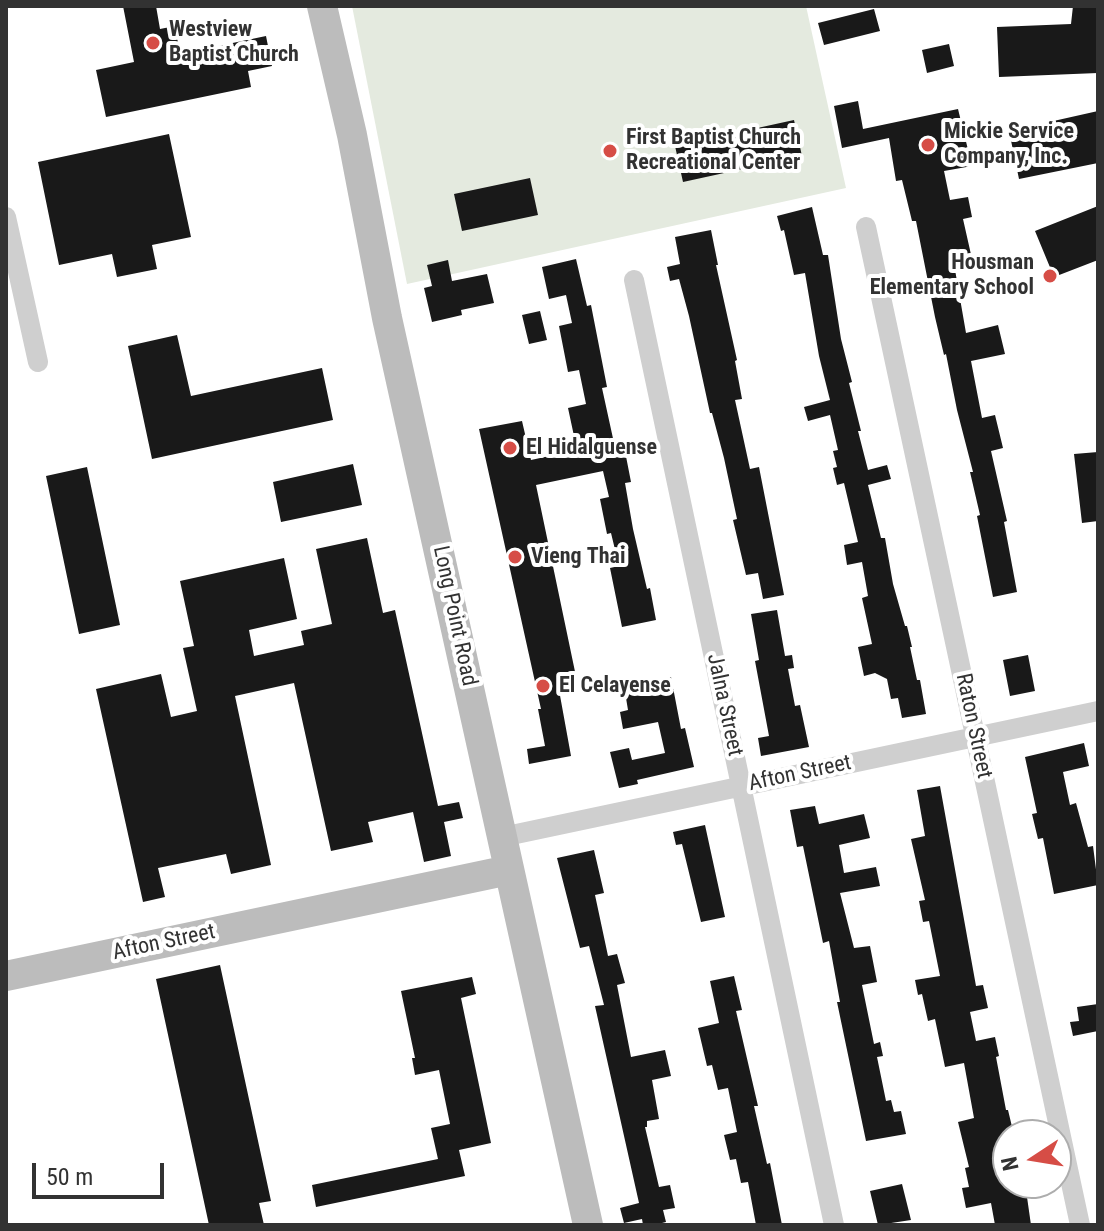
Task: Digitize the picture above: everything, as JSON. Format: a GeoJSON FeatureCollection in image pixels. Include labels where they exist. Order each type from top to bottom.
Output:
{"type":"FeatureCollection","features":[{"type":"Feature","properties":{"kind":"main road","name":"Long Point Road"},"geometry":{"type":"LineString","coordinates":[[322,6],[352,135],[387,318],[588,1225]]}},
{"type":"Feature","properties":{"kind":"main road","name":"Afton Street"},"geometry":{"type":"LineString","coordinates":[[6,976],[509,870]]}},
{"type":"Feature","properties":{"kind":"street"},"geometry":{"type":"LineString","coordinates":[[6,217],[38,362]]}},
{"type":"Feature","properties":{"kind":"street","name":"Raton Street"},"geometry":{"type":"LineString","coordinates":[[866,227],[1080,1225]]}},
{"type":"Feature","properties":{"kind":"street","name":"Jalna Street"},"geometry":{"type":"LineString","coordinates":[[634,280],[834,1225]]}},
{"type":"Feature","properties":{"kind":"street","name":"Afton Street"},"geometry":{"type":"LineString","coordinates":[[502,837],[1098,711]]}},
{"type":"Feature","properties":{"kind":"shaded area","name":"First Baptist Church Recreational Center"},"geometry":{"type":"Polygon","coordinates":[[[352,6],[806,6],[846,188],[407,284],[352,6]]]}},
{"type":"Feature","properties":{"kind":"building"},"geometry":{"type":"Polygon","coordinates":[[[123,6],[156,6],[160,29],[175,26],[180,54],[266,36],[272,66],[248,71],[251,87],[106,117],[96,70],[134,62],[123,6]]]}},
{"type":"Feature","properties":{"kind":"building"},"geometry":{"type":"Polygon","coordinates":[[[1073,6],[1098,6],[1098,73],[999,77],[997,27],[1071,24],[1073,6]]]}},
{"type":"Feature","properties":{"kind":"building"},"geometry":{"type":"Polygon","coordinates":[[[874,9],[880,31],[824,45],[818,23],[874,9]]]}},
{"type":"Feature","properties":{"kind":"building"},"geometry":{"type":"Polygon","coordinates":[[[949,44],[954,66],[927,73],[922,50],[949,44]]]}},
{"type":"Feature","properties":{"kind":"building"},"geometry":{"type":"Polygon","coordinates":[[[858,101],[863,129],[958,109],[972,166],[944,171],[950,200],[968,197],[972,217],[963,219],[972,259],[954,264],[966,333],[998,325],[1005,354],[971,361],[982,418],[995,415],[1003,448],[991,451],[1007,521],[1004,522],[1017,592],[993,597],[977,516],[980,515],[970,472],[973,472],[935,317],[916,221],[912,221],[902,180],[896,181],[889,138],[842,148],[834,106],[858,101]]]}},
{"type":"Feature","properties":{"kind":"building"},"geometry":{"type":"Polygon","coordinates":[[[1098,111],[1098,163],[1019,179],[1009,131],[1098,111]]]}},
{"type":"Feature","properties":{"kind":"building"},"geometry":{"type":"Polygon","coordinates":[[[794,120],[802,156],[683,182],[675,146],[794,120]]]}},
{"type":"Feature","properties":{"kind":"building"},"geometry":{"type":"Polygon","coordinates":[[[169,134],[191,237],[152,245],[157,269],[117,277],[112,254],[59,265],[38,162],[169,134]]]}},
{"type":"Feature","properties":{"kind":"building"},"geometry":{"type":"Polygon","coordinates":[[[530,178],[538,215],[462,231],[454,194],[530,178]]]}},
{"type":"Feature","properties":{"kind":"building"},"geometry":{"type":"Polygon","coordinates":[[[1098,206],[1098,260],[1054,277],[1035,231],[1098,206]]]}},
{"type":"Feature","properties":{"kind":"building"},"geometry":{"type":"Polygon","coordinates":[[[812,207],[823,255],[828,255],[841,339],[852,382],[849,383],[868,470],[887,465],[891,479],[868,485],[881,538],[885,538],[893,584],[907,626],[926,714],[902,718],[898,698],[891,699],[887,679],[875,673],[864,676],[858,647],[872,644],[862,598],[868,596],[862,562],[847,565],[844,545],[858,542],[844,483],[837,485],[833,468],[837,467],[833,451],[838,450],[830,415],[808,421],[804,407],[830,400],[805,273],[794,275],[784,230],[781,231],[777,216],[812,207]]]}},
{"type":"Feature","properties":{"kind":"building"},"geometry":{"type":"Polygon","coordinates":[[[711,230],[737,360],[742,399],[735,400],[750,469],[759,467],[784,595],[763,599],[758,573],[746,575],[733,520],[737,519],[724,458],[710,413],[689,316],[679,279],[670,281],[667,267],[680,264],[675,237],[711,230]]]}},
{"type":"Feature","properties":{"kind":"building"},"geometry":{"type":"Polygon","coordinates":[[[576,259],[587,306],[591,305],[607,387],[602,388],[614,443],[623,441],[631,482],[625,483],[633,529],[656,620],[622,627],[610,568],[619,566],[611,533],[607,534],[600,499],[609,497],[603,471],[536,485],[578,686],[559,690],[571,756],[529,764],[527,749],[545,746],[538,709],[541,709],[479,429],[522,421],[531,460],[577,450],[568,408],[586,404],[579,370],[568,372],[559,326],[572,323],[566,295],[549,299],[542,267],[576,259]]]}},
{"type":"Feature","properties":{"kind":"building"},"geometry":{"type":"Polygon","coordinates":[[[448,260],[452,281],[487,274],[494,303],[461,310],[462,315],[432,322],[424,288],[432,286],[427,265],[448,260]]]}},
{"type":"Feature","properties":{"kind":"building"},"geometry":{"type":"Polygon","coordinates":[[[540,311],[547,340],[529,344],[522,315],[540,311]]]}},
{"type":"Feature","properties":{"kind":"building"},"geometry":{"type":"Polygon","coordinates":[[[177,335],[191,396],[322,368],[333,420],[152,459],[128,346],[177,335]]]}},
{"type":"Feature","properties":{"kind":"building"},"geometry":{"type":"Polygon","coordinates":[[[1098,452],[1098,521],[1082,523],[1074,454],[1098,452]]]}},
{"type":"Feature","properties":{"kind":"building"},"geometry":{"type":"Polygon","coordinates":[[[353,464],[362,505],[281,522],[273,482],[353,464]]]}},
{"type":"Feature","properties":{"kind":"building"},"geometry":{"type":"Polygon","coordinates":[[[87,467],[120,625],[79,634],[46,476],[87,467]]]}},
{"type":"Feature","properties":{"kind":"building"},"geometry":{"type":"Polygon","coordinates":[[[367,538],[383,613],[395,610],[438,806],[459,802],[463,818],[444,822],[451,856],[424,862],[413,812],[368,822],[373,842],[331,851],[294,683],[235,696],[271,865],[231,874],[226,854],[158,868],[165,897],[143,902],[96,689],[161,674],[171,717],[197,711],[183,648],[194,646],[180,581],[284,558],[297,619],[249,630],[254,656],[304,645],[301,631],[332,624],[316,549],[367,538]]]}},
{"type":"Feature","properties":{"kind":"building"},"geometry":{"type":"Polygon","coordinates":[[[777,610],[785,656],[792,655],[794,668],[788,669],[795,706],[800,705],[809,747],[761,756],[758,738],[769,736],[755,661],[759,660],[751,614],[777,610]]]}},
{"type":"Feature","properties":{"kind":"building"},"geometry":{"type":"Polygon","coordinates":[[[1028,655],[1035,691],[1010,696],[1003,660],[1028,655]]]}},
{"type":"Feature","properties":{"kind":"building"},"geometry":{"type":"Polygon","coordinates":[[[671,677],[681,729],[685,728],[694,767],[637,780],[638,784],[619,788],[610,752],[629,748],[632,760],[665,753],[658,722],[623,729],[620,712],[628,710],[624,686],[671,677]]]}},
{"type":"Feature","properties":{"kind":"building"},"geometry":{"type":"Polygon","coordinates":[[[1084,743],[1089,766],[1063,772],[1070,805],[1076,803],[1088,847],[1093,846],[1098,885],[1054,894],[1043,838],[1038,839],[1032,814],[1037,813],[1025,757],[1084,743]]]}},
{"type":"Feature","properties":{"kind":"building"},"geometry":{"type":"Polygon","coordinates":[[[940,786],[976,986],[983,985],[988,1008],[970,1012],[976,1041],[995,1037],[999,1056],[996,1057],[1010,1119],[992,1119],[992,1199],[1027,1199],[1031,1225],[995,1225],[991,1203],[966,1208],[962,1188],[969,1187],[965,1168],[969,1167],[958,1122],[974,1118],[964,1063],[945,1067],[935,1019],[928,1021],[922,994],[918,995],[915,980],[940,976],[929,921],[923,922],[919,901],[925,900],[911,839],[925,836],[917,790],[940,786]]]}},
{"type":"Feature","properties":{"kind":"building"},"geometry":{"type":"Polygon","coordinates":[[[815,806],[819,824],[864,814],[870,838],[839,845],[844,873],[876,867],[880,886],[840,893],[854,948],[870,946],[877,982],[862,985],[874,1044],[880,1042],[883,1056],[877,1057],[886,1101],[891,1100],[894,1112],[901,1111],[906,1134],[866,1141],[837,1002],[840,1002],[829,941],[823,943],[803,846],[797,847],[790,810],[815,806]]]}},
{"type":"Feature","properties":{"kind":"building"},"geometry":{"type":"Polygon","coordinates":[[[705,825],[725,917],[701,922],[682,844],[676,845],[673,832],[705,825]]]}},
{"type":"Feature","properties":{"kind":"building"},"geometry":{"type":"Polygon","coordinates":[[[594,850],[604,893],[595,895],[608,956],[617,954],[625,983],[617,985],[631,1057],[665,1050],[671,1076],[652,1080],[659,1119],[647,1121],[645,1127],[659,1187],[670,1185],[675,1208],[663,1210],[666,1222],[654,1225],[643,1225],[642,1219],[624,1223],[620,1208],[639,1203],[595,1006],[604,1005],[589,946],[580,948],[557,858],[594,850]]]}},
{"type":"Feature","properties":{"kind":"building"},"geometry":{"type":"Polygon","coordinates":[[[220,965],[271,1201],[259,1203],[264,1225],[209,1225],[156,979],[220,965]]]}},
{"type":"Feature","properties":{"kind":"building"},"geometry":{"type":"Polygon","coordinates":[[[734,976],[742,1010],[736,1011],[758,1106],[754,1106],[767,1164],[770,1163],[782,1225],[756,1225],[748,1182],[741,1183],[736,1159],[730,1160],[724,1135],[737,1132],[728,1088],[718,1090],[712,1065],[707,1066],[698,1028],[719,1023],[710,981],[734,976]]]}},
{"type":"Feature","properties":{"kind":"building"},"geometry":{"type":"Polygon","coordinates":[[[472,977],[476,994],[461,998],[491,1143],[459,1150],[465,1176],[316,1207],[312,1185],[438,1159],[431,1128],[450,1124],[439,1070],[415,1075],[412,1058],[415,1058],[401,991],[472,977]]]}},
{"type":"Feature","properties":{"kind":"building"},"geometry":{"type":"Polygon","coordinates":[[[1098,1004],[1098,1031],[1073,1036],[1070,1022],[1079,1021],[1077,1007],[1098,1004]]]}},
{"type":"Feature","properties":{"kind":"building"},"geometry":{"type":"Polygon","coordinates":[[[902,1184],[911,1220],[878,1225],[870,1191],[902,1184]]]}},
{"type":"Feature","properties":{"kind":"place","name":"Westview Baptist Church"},"geometry":{"type":"Point","coordinates":[153,43]}},
{"type":"Feature","properties":{"kind":"place","name":"Mickie Service Company, Inc."},"geometry":{"type":"Point","coordinates":[928,145]}},
{"type":"Feature","properties":{"kind":"place","name":"First Baptist Church Recreational Center"},"geometry":{"type":"Point","coordinates":[610,151]}},
{"type":"Feature","properties":{"kind":"place","name":"Housman Elementary School"},"geometry":{"type":"Point","coordinates":[1050,276]}},
{"type":"Feature","properties":{"kind":"place","name":"El Hidalguense"},"geometry":{"type":"Point","coordinates":[510,448]}},
{"type":"Feature","properties":{"kind":"place","name":"Vieng Thai"},"geometry":{"type":"Point","coordinates":[515,557]}},
{"type":"Feature","properties":{"kind":"place","name":"El Celayense"},"geometry":{"type":"Point","coordinates":[543,686]}}]}
